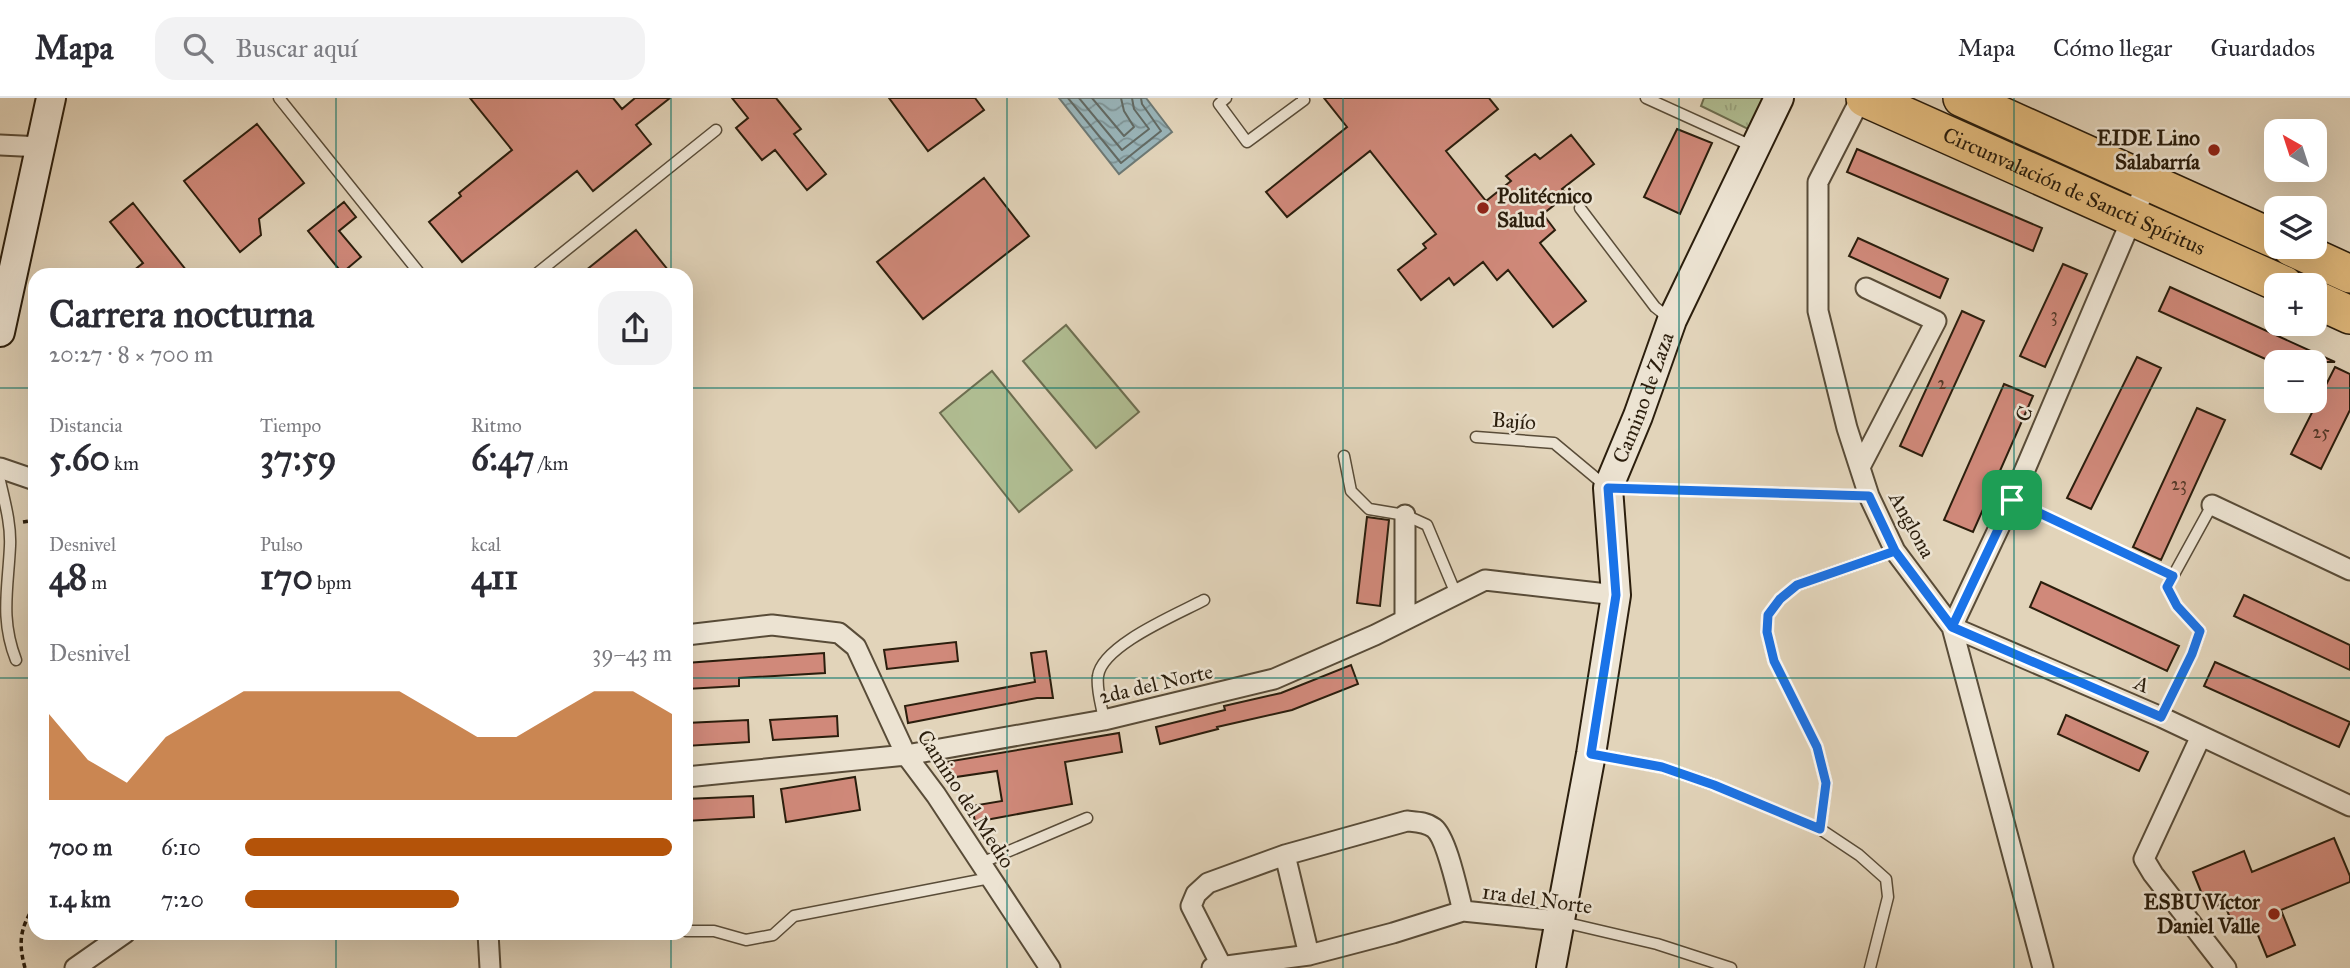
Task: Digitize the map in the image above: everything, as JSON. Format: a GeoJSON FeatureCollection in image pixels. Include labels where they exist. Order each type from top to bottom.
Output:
{"type":"FeatureCollection","features":[{"type":"Feature","properties":{"kind":"highway","name":"Circunvalación de Sancti Spíritus"},"geometry":{"type":"LineString","coordinates":[[1863,98],[2264,276]]}},
{"type":"Feature","properties":{"kind":"highway","name":"Circunvalación de Sancti Spíritus"},"geometry":{"type":"LineString","coordinates":[[1962,98],[2264,234]]}},
{"type":"Feature","properties":{"kind":"highway"},"geometry":{"type":"LineString","coordinates":[[2317,259],[2350,274]]}},
{"type":"Feature","properties":{"kind":"highway"},"geometry":{"type":"LineString","coordinates":[[2327,304],[2350,315]]}},
{"type":"Feature","properties":{"kind":"street"},"geometry":{"type":"LineString","coordinates":[[0,332],[51,98]]}},
{"type":"Feature","properties":{"kind":"street","name":"Camino de Zaza"},"geometry":{"type":"LineString","coordinates":[[1551,968],[1591,754],[1616,595],[1608,488],[1638,416],[1672,320],[1779,98]]}},
{"type":"Feature","properties":{"kind":"street","name":"Anglona"},"geometry":{"type":"LineString","coordinates":[[1863,98],[1818,182],[1818,311],[1847,428],[1869,496],[1895,551],[1952,627],[2043,968]]}},
{"type":"Feature","properties":{"kind":"street"},"geometry":{"type":"LineString","coordinates":[[0,145],[42,147]]}},
{"type":"Feature","properties":{"kind":"street","name":"C"},"geometry":{"type":"LineString","coordinates":[[1952,627],[2012,500],[2148,181]]}},
{"type":"Feature","properties":{"kind":"street"},"geometry":{"type":"LineString","coordinates":[[1860,467],[1936,321],[1866,288]]}},
{"type":"Feature","properties":{"kind":"street"},"geometry":{"type":"LineString","coordinates":[[0,468],[28,478]]}},
{"type":"Feature","properties":{"kind":"street"},"geometry":{"type":"LineString","coordinates":[[2211,505],[2350,570]]}},
{"type":"Feature","properties":{"kind":"street"},"geometry":{"type":"LineString","coordinates":[[1405,515],[1405,619]]}},
{"type":"Feature","properties":{"kind":"street","name":"2da del Norte"},"geometry":{"type":"LineString","coordinates":[[693,776],[906,755],[1104,720],[1274,679],[1375,635],[1485,580],[1616,595]]}},
{"type":"Feature","properties":{"kind":"street","name":"Camino del Medio"},"geometry":{"type":"LineString","coordinates":[[693,634],[772,625],[839,633],[856,647],[906,755],[1050,968]]}},
{"type":"Feature","properties":{"kind":"street","name":"A"},"geometry":{"type":"LineString","coordinates":[[1952,627],[2161,717],[2350,806]]}},
{"type":"Feature","properties":{"kind":"street"},"geometry":{"type":"LineString","coordinates":[[2201,736],[2144,859],[2226,968]]}},
{"type":"Feature","properties":{"kind":"street"},"geometry":{"type":"LineString","coordinates":[[1217,967],[1191,905],[1196,894],[1208,883],[1285,855],[1407,821],[1425,823],[1437,830],[1463,911]]}},
{"type":"Feature","properties":{"kind":"street"},"geometry":{"type":"LineString","coordinates":[[1285,855],[1309,955]]}},
{"type":"Feature","properties":{"kind":"street","name":"1ra del Norte"},"geometry":{"type":"LineString","coordinates":[[1217,967],[1309,955],[1463,911],[1559,921]]}},
{"type":"Feature","properties":{"kind":"street"},"geometry":{"type":"LineString","coordinates":[[75,968],[115,940]]}},
{"type":"Feature","properties":{"kind":"street"},"geometry":{"type":"LineString","coordinates":[[488,940],[490,968]]}},
{"type":"Feature","properties":{"kind":"lane"},"geometry":{"type":"LineString","coordinates":[[1226,98],[1219,103],[1247,142],[1304,100],[1303,98]]}},
{"type":"Feature","properties":{"kind":"lane"},"geometry":{"type":"LineString","coordinates":[[1647,98],[1755,148]]}},
{"type":"Feature","properties":{"kind":"lane"},"geometry":{"type":"LineString","coordinates":[[282,99],[415,268]]}},
{"type":"Feature","properties":{"kind":"lane"},"geometry":{"type":"LineString","coordinates":[[544,268],[716,130]]}},
{"type":"Feature","properties":{"kind":"lane"},"geometry":{"type":"LineString","coordinates":[[1580,208],[1655,307],[1672,320]]}},
{"type":"Feature","properties":{"kind":"lane","name":"Bajío"},"geometry":{"type":"LineString","coordinates":[[1476,437],[1554,443],[1608,488]]}},
{"type":"Feature","properties":{"kind":"lane"},"geometry":{"type":"LineString","coordinates":[[1343,456],[1351,491],[1370,509],[1405,515],[1427,525],[1456,594]]}},
{"type":"Feature","properties":{"kind":"lane"},"geometry":{"type":"LineString","coordinates":[[0,481],[9,524],[10,546],[6,627],[7,638],[16,660]]}},
{"type":"Feature","properties":{"kind":"lane"},"geometry":{"type":"LineString","coordinates":[[1608,488],[1869,496]]}},
{"type":"Feature","properties":{"kind":"lane"},"geometry":{"type":"LineString","coordinates":[[2161,717],[2192,654],[2200,631],[2177,606],[2167,587],[2211,505]]}},
{"type":"Feature","properties":{"kind":"lane"},"geometry":{"type":"LineString","coordinates":[[1820,829],[1826,783],[1817,747],[1774,661],[1767,632],[1768,615],[1780,599],[1797,585],[1895,551]]}},
{"type":"Feature","properties":{"kind":"lane"},"geometry":{"type":"LineString","coordinates":[[1104,720],[1098,676],[1105,660],[1126,642],[1204,600]]}},
{"type":"Feature","properties":{"kind":"lane"},"geometry":{"type":"LineString","coordinates":[[1591,754],[1662,767],[1714,785],[1820,829],[1860,855],[1886,879],[1888,897],[1870,968]]}},
{"type":"Feature","properties":{"kind":"lane"},"geometry":{"type":"LineString","coordinates":[[693,931],[715,931],[746,940],[773,935],[794,916],[986,871],[1087,818]]}},
{"type":"Feature","properties":{"kind":"lane","name":"1ra del Norte"},"geometry":{"type":"LineString","coordinates":[[1559,921],[1657,944],[1731,968]]}},
{"type":"Feature","properties":{"kind":"path"},"geometry":{"type":"LineString","coordinates":[[2012,500],[2173,576]]}},
{"type":"Feature","properties":{"kind":"path"},"geometry":{"type":"LineString","coordinates":[[25,968],[19,946],[28,916]]}},
{"type":"Feature","properties":{"kind":"green space"},"geometry":{"type":"Polygon","coordinates":[[[1704,98],[1764,98],[1750,130],[1701,106],[1704,98]]]}},
{"type":"Feature","properties":{"kind":"green space"},"geometry":{"type":"Polygon","coordinates":[[[1066,325],[1139,412],[1096,448],[1023,361],[1066,325]]]}},
{"type":"Feature","properties":{"kind":"green space"},"geometry":{"type":"Polygon","coordinates":[[[992,371],[1072,470],[1019,512],[940,413],[992,371]]]}},
{"type":"Feature","properties":{"kind":"water"},"geometry":{"type":"Polygon","coordinates":[[[1059,98],[1146,98],[1172,132],[1119,174],[1059,98]]]}},
{"type":"Feature","properties":{"kind":"building"},"geometry":{"type":"Polygon","coordinates":[[[470,98],[613,98],[622,109],[635,98],[670,98],[636,125],[651,144],[593,191],[577,171],[462,262],[429,222],[461,196],[459,193],[512,150],[470,98]]]}},
{"type":"Feature","properties":{"kind":"building"},"geometry":{"type":"Polygon","coordinates":[[[732,98],[776,98],[801,129],[794,134],[826,174],[807,190],[775,150],[762,160],[736,128],[748,118],[732,98]]]}},
{"type":"Feature","properties":{"kind":"building"},"geometry":{"type":"Polygon","coordinates":[[[889,98],[975,98],[984,110],[928,151],[889,98]]]}},
{"type":"Feature","properties":{"kind":"building","name":"Politécnico Salud"},"geometry":{"type":"Polygon","coordinates":[[[1324,98],[1489,98],[1498,109],[1446,151],[1486,201],[1511,181],[1506,176],[1535,154],[1540,159],[1571,135],[1594,164],[1562,189],[1567,195],[1543,214],[1555,230],[1540,243],[1586,301],[1553,327],[1508,270],[1497,280],[1483,262],[1454,285],[1449,278],[1421,300],[1398,270],[1426,248],[1423,244],[1436,234],[1370,151],[1287,217],[1266,192],[1347,127],[1324,98]]]}},
{"type":"Feature","properties":{"kind":"building"},"geometry":{"type":"Polygon","coordinates":[[[257,124],[304,183],[259,219],[261,235],[240,252],[184,181],[257,124]]]}},
{"type":"Feature","properties":{"kind":"building"},"geometry":{"type":"Polygon","coordinates":[[[1677,129],[1712,143],[1680,214],[1644,197],[1677,129]]]}},
{"type":"Feature","properties":{"kind":"building"},"geometry":{"type":"Polygon","coordinates":[[[1857,149],[2042,228],[2033,251],[1847,172],[1857,149]]]}},
{"type":"Feature","properties":{"kind":"building"},"geometry":{"type":"Polygon","coordinates":[[[984,178],[1029,236],[923,319],[877,262],[984,178]]]}},
{"type":"Feature","properties":{"kind":"building"},"geometry":{"type":"Polygon","coordinates":[[[344,202],[356,217],[339,231],[361,257],[348,268],[338,268],[308,231],[344,202]]]}},
{"type":"Feature","properties":{"kind":"building"},"geometry":{"type":"Polygon","coordinates":[[[133,203],[184,268],[137,268],[143,263],[110,222],[133,203]]]}},
{"type":"Feature","properties":{"kind":"building"},"geometry":{"type":"Polygon","coordinates":[[[636,230],[666,268],[589,268],[636,230]]]}},
{"type":"Feature","properties":{"kind":"building"},"geometry":{"type":"Polygon","coordinates":[[[1858,238],[1948,279],[1940,298],[1849,256],[1858,238]]]}},
{"type":"Feature","properties":{"kind":"building"},"geometry":{"type":"Polygon","coordinates":[[[2063,264],[2087,274],[2045,367],[2020,356],[2063,264]]]}},
{"type":"Feature","properties":{"kind":"building"},"geometry":{"type":"Polygon","coordinates":[[[2170,287],[2264,330],[2264,336],[2278,336],[2309,350],[2264,350],[2264,358],[2159,311],[2170,287]]]}},
{"type":"Feature","properties":{"kind":"building"},"geometry":{"type":"Polygon","coordinates":[[[1962,311],[1984,321],[1922,456],[1900,446],[1962,311]]]}},
{"type":"Feature","properties":{"kind":"building"},"geometry":{"type":"Polygon","coordinates":[[[2137,357],[2161,368],[2091,509],[2067,498],[2137,357]]]}},
{"type":"Feature","properties":{"kind":"building"},"geometry":{"type":"Polygon","coordinates":[[[2335,367],[2350,374],[2350,410],[2321,469],[2291,454],[2312,413],[2327,413],[2327,383],[2335,367]]]}},
{"type":"Feature","properties":{"kind":"building"},"geometry":{"type":"Polygon","coordinates":[[[2004,384],[2033,396],[1973,532],[1944,520],[2004,384]]]}},
{"type":"Feature","properties":{"kind":"building"},"geometry":{"type":"Polygon","coordinates":[[[2197,408],[2225,420],[2161,560],[2133,547],[2197,408]]]}},
{"type":"Feature","properties":{"kind":"building"},"geometry":{"type":"Polygon","coordinates":[[[1367,517],[1389,520],[1380,606],[1357,603],[1367,517]]]}},
{"type":"Feature","properties":{"kind":"building"},"geometry":{"type":"Polygon","coordinates":[[[2041,582],[2179,646],[2167,671],[2030,607],[2041,582]]]}},
{"type":"Feature","properties":{"kind":"building"},"geometry":{"type":"Polygon","coordinates":[[[2244,595],[2350,645],[2350,670],[2234,616],[2244,595]]]}},
{"type":"Feature","properties":{"kind":"building"},"geometry":{"type":"Polygon","coordinates":[[[956,642],[958,661],[887,669],[884,650],[956,642]]]}},
{"type":"Feature","properties":{"kind":"building"},"geometry":{"type":"Polygon","coordinates":[[[1046,651],[1053,698],[1037,698],[908,723],[905,706],[1035,682],[1031,653],[1046,651]]]}},
{"type":"Feature","properties":{"kind":"building"},"geometry":{"type":"Polygon","coordinates":[[[824,653],[825,673],[739,678],[739,686],[693,689],[693,662],[824,653]]]}},
{"type":"Feature","properties":{"kind":"building"},"geometry":{"type":"Polygon","coordinates":[[[2215,662],[2350,722],[2339,747],[2204,686],[2215,662]]]}},
{"type":"Feature","properties":{"kind":"building"},"geometry":{"type":"Polygon","coordinates":[[[1351,665],[1358,684],[1292,710],[1217,727],[1218,729],[1160,744],[1156,727],[1225,710],[1224,706],[1281,693],[1351,665]]]}},
{"type":"Feature","properties":{"kind":"building"},"geometry":{"type":"Polygon","coordinates":[[[2066,715],[2148,752],[2139,771],[2058,734],[2066,715]]]}},
{"type":"Feature","properties":{"kind":"building"},"geometry":{"type":"Polygon","coordinates":[[[837,716],[838,736],[773,740],[770,720],[837,716]]]}},
{"type":"Feature","properties":{"kind":"building"},"geometry":{"type":"Polygon","coordinates":[[[748,720],[749,742],[693,746],[693,723],[748,720]]]}},
{"type":"Feature","properties":{"kind":"building"},"geometry":{"type":"Polygon","coordinates":[[[1119,733],[1122,752],[1065,762],[1072,804],[975,822],[972,806],[1002,801],[997,771],[949,778],[946,762],[1119,733]]]}},
{"type":"Feature","properties":{"kind":"building"},"geometry":{"type":"Polygon","coordinates":[[[855,777],[860,810],[786,822],[781,789],[855,777]]]}},
{"type":"Feature","properties":{"kind":"building"},"geometry":{"type":"Polygon","coordinates":[[[753,796],[754,817],[693,821],[693,799],[753,796]]]}},
{"type":"Feature","properties":{"kind":"building"},"geometry":{"type":"Polygon","coordinates":[[[2334,838],[2350,882],[2281,910],[2295,945],[2267,957],[2251,918],[2233,925],[2224,903],[2208,909],[2193,872],[2244,851],[2252,872],[2334,838]]]}},
{"type":"Feature","properties":{"kind":"place","name":"EIDE Lino Salabarría"},"geometry":{"type":"Point","coordinates":[2214,150]}},
{"type":"Feature","properties":{"kind":"place","name":"Politécnico Salud"},"geometry":{"type":"Point","coordinates":[1483,208]}},
{"type":"Feature","properties":{"kind":"place","name":"ESBU Víctor Daniel Valle"},"geometry":{"type":"Point","coordinates":[2274,914]}},
{"type":"Feature","properties":{"kind":"route"},"geometry":{"type":"LineString","coordinates":[[2012,500],[1952,627],[1895,551],[1869,496],[1608,488],[1616,595],[1591,754],[1662,767],[1714,785],[1820,829],[1826,783],[1817,747],[1774,661],[1767,632],[1768,615],[1780,599],[1797,585],[1895,551],[1952,627],[2161,717],[2192,654],[2200,631],[2177,606],[2167,587],[2173,576],[2012,500]]}}]}
